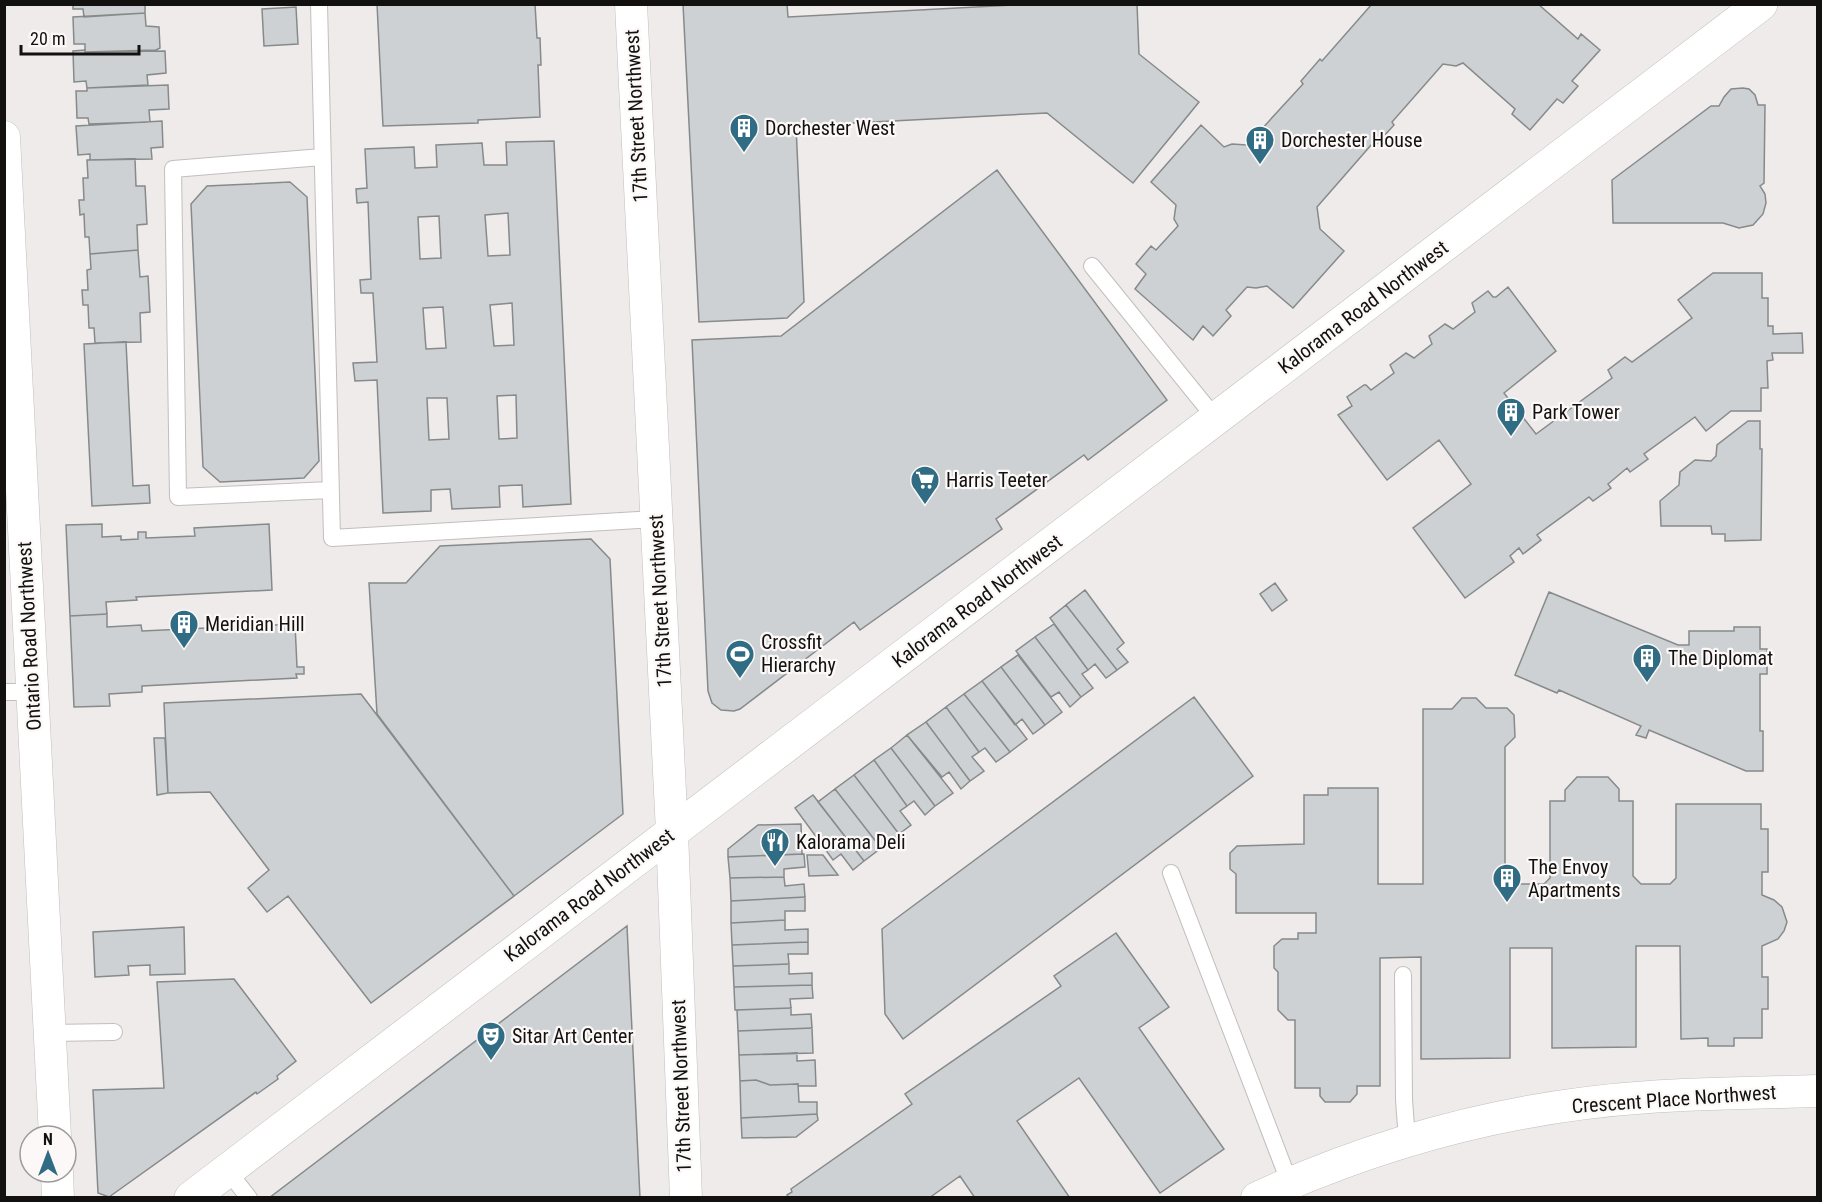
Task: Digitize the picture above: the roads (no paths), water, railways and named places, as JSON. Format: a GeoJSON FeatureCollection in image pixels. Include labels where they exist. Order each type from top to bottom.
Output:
{"type":"FeatureCollection","features":[{"type":"Feature","properties":{"kind":"street","name":"17th Street Northwest"},"geometry":{"type":"LineString","coordinates":[[631,4],[672,832],[686,1197]]}},
{"type":"Feature","properties":{"kind":"street","name":"Kalorama Road Northwest"},"geometry":{"type":"LineString","coordinates":[[191,1197],[1761,4]]}},
{"type":"Feature","properties":{"kind":"street","name":"Ontario Road Northwest"},"geometry":{"type":"LineString","coordinates":[[4,137],[18,692],[49,1033],[54,1124]]}},
{"type":"Feature","properties":{"kind":"street","name":"Crescent Place Northwest"},"geometry":{"type":"LineString","coordinates":[[1257,1197],[1355,1156],[1439,1131],[1523,1113],[1648,1097],[1818,1090]]}},
{"type":"Feature","properties":{"kind":"lane"},"geometry":{"type":"LineString","coordinates":[[319,4],[332,538],[655,519]]}},
{"type":"Feature","properties":{"kind":"lane"},"geometry":{"type":"LineString","coordinates":[[322,157],[173,169],[178,497],[330,490]]}},
{"type":"Feature","properties":{"kind":"lane"},"geometry":{"type":"LineString","coordinates":[[1092,266],[1216,419]]}},
{"type":"Feature","properties":{"kind":"lane"},"geometry":{"type":"LineString","coordinates":[[1171,873],[1290,1184]]}},
{"type":"Feature","properties":{"kind":"lane"},"geometry":{"type":"LineString","coordinates":[[1403,975],[1404,1100],[1407,1140]]}},
{"type":"Feature","properties":{"kind":"lane"},"geometry":{"type":"LineString","coordinates":[[49,1033],[114,1032]]}},
{"type":"Feature","properties":{"kind":"lane"},"geometry":{"type":"LineString","coordinates":[[227,1170],[249,1197]]}},
{"type":"Feature","properties":{"kind":"place","name":"Dorchester West"},"geometry":{"type":"Point","coordinates":[744,154]}},
{"type":"Feature","properties":{"kind":"place","name":"Dorchester House"},"geometry":{"type":"Point","coordinates":[1260,166]}},
{"type":"Feature","properties":{"kind":"place","name":"Park Tower"},"geometry":{"type":"Point","coordinates":[1511,438]}},
{"type":"Feature","properties":{"kind":"place","name":"Harris Teeter"},"geometry":{"type":"Point","coordinates":[925,506]}},
{"type":"Feature","properties":{"kind":"place","name":"Meridian Hill"},"geometry":{"type":"Point","coordinates":[184,650]}},
{"type":"Feature","properties":{"kind":"place","name":"Crossfit Hierarchy"},"geometry":{"type":"Point","coordinates":[740,680]}},
{"type":"Feature","properties":{"kind":"place","name":"The Diplomat"},"geometry":{"type":"Point","coordinates":[1647,684]}},
{"type":"Feature","properties":{"kind":"place","name":"Kalorama Deli"},"geometry":{"type":"Point","coordinates":[775,868]}},
{"type":"Feature","properties":{"kind":"place","name":"The Envoy Apartments"},"geometry":{"type":"Point","coordinates":[1507,904]}},
{"type":"Feature","properties":{"kind":"place","name":"Sitar Art Center"},"geometry":{"type":"Point","coordinates":[491,1062]}}]}
